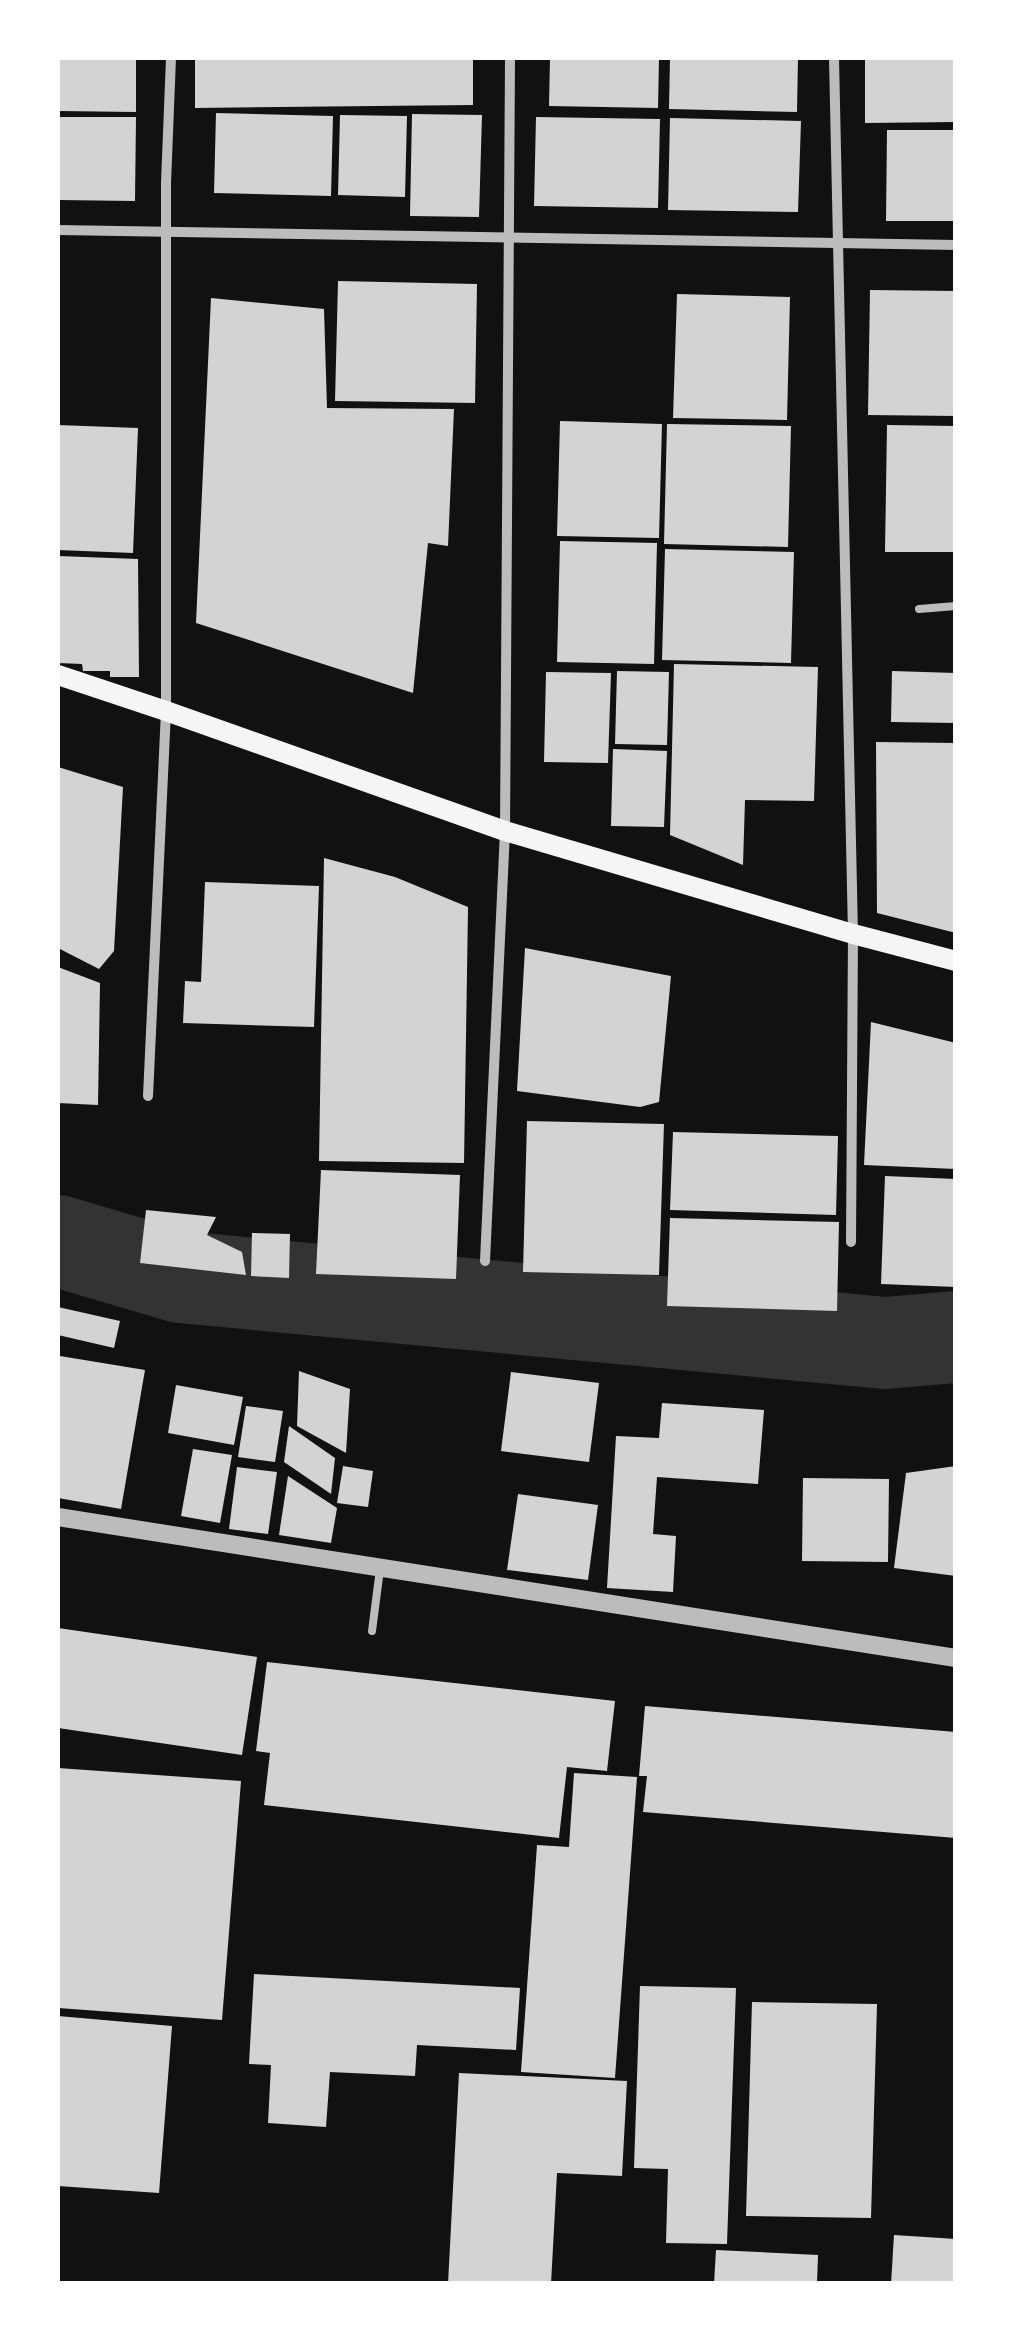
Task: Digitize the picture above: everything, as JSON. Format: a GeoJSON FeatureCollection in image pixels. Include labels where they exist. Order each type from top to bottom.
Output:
{"type":"FeatureCollection","features":[{"type":"Feature","properties":{"kind":"main road"},"geometry":{"type":"LineString","coordinates":[[58,675],[505,831],[956,962]]}},
{"type":"Feature","properties":{"kind":"street"},"geometry":{"type":"LineString","coordinates":[[148,1096],[166,710],[165,232],[170,58]]}},
{"type":"Feature","properties":{"kind":"street"},"geometry":{"type":"LineString","coordinates":[[485,1262],[505,831],[510,58]]}},
{"type":"Feature","properties":{"kind":"street"},"geometry":{"type":"LineString","coordinates":[[834,58],[853,934],[851,1242]]}},
{"type":"Feature","properties":{"kind":"street"},"geometry":{"type":"LineString","coordinates":[[58,230],[956,244]]}},
{"type":"Feature","properties":{"kind":"street"},"geometry":{"type":"LineString","coordinates":[[58,1517],[956,1658]]}},
{"type":"Feature","properties":{"kind":"lane"},"geometry":{"type":"LineString","coordinates":[[919,609],[956,606]]}},
{"type":"Feature","properties":{"kind":"lane"},"geometry":{"type":"LineString","coordinates":[[372,1631],[380,1569]]}},
{"type":"Feature","properties":{"kind":"building"},"geometry":{"type":"Polygon","coordinates":[[[58,58],[136,58],[136,112],[58,111],[58,58]]]}},
{"type":"Feature","properties":{"kind":"building"},"geometry":{"type":"Polygon","coordinates":[[[195,58],[473,58],[473,105],[195,108],[195,58]]]}},
{"type":"Feature","properties":{"kind":"building"},"geometry":{"type":"Polygon","coordinates":[[[550,58],[659,58],[658,108],[549,106],[550,58]]]}},
{"type":"Feature","properties":{"kind":"building"},"geometry":{"type":"Polygon","coordinates":[[[670,58],[798,58],[797,112],[669,109],[670,58]]]}},
{"type":"Feature","properties":{"kind":"building"},"geometry":{"type":"Polygon","coordinates":[[[865,58],[956,58],[956,122],[865,123],[865,58]]]}},
{"type":"Feature","properties":{"kind":"building"},"geometry":{"type":"Polygon","coordinates":[[[216,113],[333,116],[331,196],[214,193],[216,113]]]}},
{"type":"Feature","properties":{"kind":"building"},"geometry":{"type":"Polygon","coordinates":[[[412,114],[482,115],[479,217],[410,216],[412,114]]]}},
{"type":"Feature","properties":{"kind":"building"},"geometry":{"type":"Polygon","coordinates":[[[340,115],[407,116],[405,197],[338,195],[340,115]]]}},
{"type":"Feature","properties":{"kind":"building"},"geometry":{"type":"Polygon","coordinates":[[[58,117],[136,117],[135,201],[58,200],[58,117]]]}},
{"type":"Feature","properties":{"kind":"building"},"geometry":{"type":"Polygon","coordinates":[[[536,117],[660,119],[658,208],[534,206],[536,117]]]}},
{"type":"Feature","properties":{"kind":"building"},"geometry":{"type":"Polygon","coordinates":[[[670,118],[801,121],[798,212],[668,210],[670,118]]]}},
{"type":"Feature","properties":{"kind":"building"},"geometry":{"type":"Polygon","coordinates":[[[887,130],[956,130],[956,221],[886,221],[887,130]]]}},
{"type":"Feature","properties":{"kind":"building"},"geometry":{"type":"Polygon","coordinates":[[[338,281],[477,284],[475,403],[335,401],[338,281]]]}},
{"type":"Feature","properties":{"kind":"building"},"geometry":{"type":"Polygon","coordinates":[[[870,290],[956,291],[956,416],[868,415],[870,290]]]}},
{"type":"Feature","properties":{"kind":"building"},"geometry":{"type":"Polygon","coordinates":[[[677,294],[790,297],[787,420],[673,418],[677,294]]]}},
{"type":"Feature","properties":{"kind":"building"},"geometry":{"type":"Polygon","coordinates":[[[211,298],[324,309],[327,408],[454,409],[448,546],[428,543],[413,693],[196,623],[211,298]]]}},
{"type":"Feature","properties":{"kind":"building"},"geometry":{"type":"Polygon","coordinates":[[[560,421],[662,424],[659,538],[557,536],[560,421]]]}},
{"type":"Feature","properties":{"kind":"building"},"geometry":{"type":"Polygon","coordinates":[[[667,424],[791,426],[788,547],[664,544],[667,424]]]}},
{"type":"Feature","properties":{"kind":"building"},"geometry":{"type":"Polygon","coordinates":[[[58,425],[138,428],[133,553],[58,550],[58,425]]]}},
{"type":"Feature","properties":{"kind":"building"},"geometry":{"type":"Polygon","coordinates":[[[887,425],[956,426],[956,552],[885,552],[887,425]]]}},
{"type":"Feature","properties":{"kind":"building"},"geometry":{"type":"Polygon","coordinates":[[[560,541],[657,543],[654,664],[557,662],[560,541]]]}},
{"type":"Feature","properties":{"kind":"building"},"geometry":{"type":"Polygon","coordinates":[[[665,549],[794,552],[791,663],[662,660],[665,549]]]}},
{"type":"Feature","properties":{"kind":"building"},"geometry":{"type":"Polygon","coordinates":[[[58,556],[138,559],[139,677],[110,677],[110,671],[83,671],[82,664],[58,663],[58,556]]]}},
{"type":"Feature","properties":{"kind":"building"},"geometry":{"type":"Polygon","coordinates":[[[674,664],[818,667],[814,801],[745,800],[743,865],[670,835],[674,664]]]}},
{"type":"Feature","properties":{"kind":"building"},"geometry":{"type":"Polygon","coordinates":[[[617,671],[669,672],[667,745],[615,744],[617,671]]]}},
{"type":"Feature","properties":{"kind":"building"},"geometry":{"type":"Polygon","coordinates":[[[892,671],[956,673],[956,723],[891,722],[892,671]]]}},
{"type":"Feature","properties":{"kind":"building"},"geometry":{"type":"Polygon","coordinates":[[[546,672],[611,673],[608,763],[544,762],[546,672]]]}},
{"type":"Feature","properties":{"kind":"building"},"geometry":{"type":"Polygon","coordinates":[[[876,742],[956,743],[956,933],[877,913],[876,742]]]}},
{"type":"Feature","properties":{"kind":"building"},"geometry":{"type":"Polygon","coordinates":[[[613,749],[667,751],[664,827],[611,826],[613,749]]]}},
{"type":"Feature","properties":{"kind":"building"},"geometry":{"type":"Polygon","coordinates":[[[58,767],[123,787],[114,951],[99,969],[58,948],[58,767]]]}},
{"type":"Feature","properties":{"kind":"building"},"geometry":{"type":"Polygon","coordinates":[[[324,858],[395,877],[468,907],[464,1163],[319,1161],[324,858]]]}},
{"type":"Feature","properties":{"kind":"building"},"geometry":{"type":"Polygon","coordinates":[[[205,882],[319,886],[314,1027],[183,1023],[185,981],[201,982],[205,882]]]}},
{"type":"Feature","properties":{"kind":"building"},"geometry":{"type":"Polygon","coordinates":[[[525,948],[671,976],[659,1102],[640,1107],[517,1091],[525,948]]]}},
{"type":"Feature","properties":{"kind":"building"},"geometry":{"type":"Polygon","coordinates":[[[58,967],[100,983],[98,1105],[58,1103],[58,967]]]}},
{"type":"Feature","properties":{"kind":"building"},"geometry":{"type":"Polygon","coordinates":[[[871,1022],[956,1043],[956,1169],[864,1165],[871,1022]]]}},
{"type":"Feature","properties":{"kind":"building"},"geometry":{"type":"Polygon","coordinates":[[[527,1121],[664,1124],[659,1275],[523,1272],[527,1121]]]}},
{"type":"Feature","properties":{"kind":"building"},"geometry":{"type":"Polygon","coordinates":[[[673,1132],[838,1136],[836,1215],[670,1210],[673,1132]]]}},
{"type":"Feature","properties":{"kind":"building"},"geometry":{"type":"Polygon","coordinates":[[[321,1170],[460,1175],[456,1279],[316,1274],[321,1170]]]}},
{"type":"Feature","properties":{"kind":"building"},"geometry":{"type":"Polygon","coordinates":[[[885,1176],[956,1179],[956,1287],[881,1284],[885,1176]]]}},
{"type":"Feature","properties":{"kind":"building"},"geometry":{"type":"Polygon","coordinates":[[[146,1210],[216,1217],[207,1235],[242,1252],[246,1275],[140,1263],[146,1210]]]}},
{"type":"Feature","properties":{"kind":"building"},"geometry":{"type":"Polygon","coordinates":[[[670,1218],[839,1222],[837,1311],[667,1306],[670,1218]]]}},
{"type":"Feature","properties":{"kind":"building"},"geometry":{"type":"Polygon","coordinates":[[[252,1233],[290,1234],[289,1278],[251,1276],[252,1233]]]}},
{"type":"Feature","properties":{"kind":"building"},"geometry":{"type":"Polygon","coordinates":[[[58,1307],[120,1321],[114,1348],[58,1335],[58,1307]]]}},
{"type":"Feature","properties":{"kind":"building"},"geometry":{"type":"Polygon","coordinates":[[[60,1356],[145,1370],[121,1509],[58,1498],[60,1356]]]}},
{"type":"Feature","properties":{"kind":"building"},"geometry":{"type":"Polygon","coordinates":[[[299,1371],[350,1389],[346,1453],[297,1426],[299,1371]]]}},
{"type":"Feature","properties":{"kind":"building"},"geometry":{"type":"Polygon","coordinates":[[[511,1372],[599,1383],[589,1462],[501,1451],[511,1372]]]}},
{"type":"Feature","properties":{"kind":"building"},"geometry":{"type":"Polygon","coordinates":[[[176,1385],[243,1397],[234,1445],[168,1433],[176,1385]]]}},
{"type":"Feature","properties":{"kind":"building"},"geometry":{"type":"Polygon","coordinates":[[[662,1403],[764,1410],[758,1484],[657,1477],[653,1534],[676,1536],[673,1592],[607,1588],[616,1436],[659,1438],[662,1403]]]}},
{"type":"Feature","properties":{"kind":"building"},"geometry":{"type":"Polygon","coordinates":[[[246,1406],[283,1411],[275,1462],[238,1457],[246,1406]]]}},
{"type":"Feature","properties":{"kind":"building"},"geometry":{"type":"Polygon","coordinates":[[[289,1426],[335,1458],[331,1494],[284,1462],[289,1426]]]}},
{"type":"Feature","properties":{"kind":"building"},"geometry":{"type":"Polygon","coordinates":[[[193,1449],[232,1455],[220,1523],[181,1516],[193,1449]]]}},
{"type":"Feature","properties":{"kind":"building"},"geometry":{"type":"Polygon","coordinates":[[[343,1466],[373,1471],[368,1507],[337,1503],[343,1466]]]}},
{"type":"Feature","properties":{"kind":"building"},"geometry":{"type":"Polygon","coordinates":[[[956,1466],[956,1576],[894,1568],[906,1473],[956,1466]]]}},
{"type":"Feature","properties":{"kind":"building"},"geometry":{"type":"Polygon","coordinates":[[[237,1467],[277,1472],[268,1534],[229,1529],[237,1467]]]}},
{"type":"Feature","properties":{"kind":"building"},"geometry":{"type":"Polygon","coordinates":[[[288,1476],[337,1508],[331,1543],[279,1535],[288,1476]]]}},
{"type":"Feature","properties":{"kind":"building"},"geometry":{"type":"Polygon","coordinates":[[[803,1478],[889,1479],[888,1562],[802,1561],[803,1478]]]}},
{"type":"Feature","properties":{"kind":"building"},"geometry":{"type":"Polygon","coordinates":[[[518,1494],[598,1505],[588,1580],[507,1570],[518,1494]]]}},
{"type":"Feature","properties":{"kind":"building"},"geometry":{"type":"Polygon","coordinates":[[[58,1628],[257,1657],[242,1755],[58,1728],[58,1628]]]}},
{"type":"Feature","properties":{"kind":"building"},"geometry":{"type":"Polygon","coordinates":[[[267,1662],[615,1701],[607,1771],[567,1767],[559,1838],[264,1805],[270,1753],[256,1751],[267,1662]]]}},
{"type":"Feature","properties":{"kind":"building"},"geometry":{"type":"Polygon","coordinates":[[[645,1706],[956,1732],[956,1838],[643,1812],[647,1776],[639,1776],[645,1706]]]}},
{"type":"Feature","properties":{"kind":"building"},"geometry":{"type":"Polygon","coordinates":[[[58,1768],[241,1781],[222,2020],[58,2008],[58,1768]]]}},
{"type":"Feature","properties":{"kind":"building"},"geometry":{"type":"Polygon","coordinates":[[[574,1773],[637,1777],[615,2078],[521,2072],[537,1845],[569,1847],[574,1773]]]}},
{"type":"Feature","properties":{"kind":"building"},"geometry":{"type":"Polygon","coordinates":[[[254,1974],[520,1988],[516,2050],[417,2045],[415,2076],[330,2072],[326,2127],[268,2123],[271,2065],[249,2064],[254,1974]]]}},
{"type":"Feature","properties":{"kind":"building"},"geometry":{"type":"Polygon","coordinates":[[[640,1986],[736,1988],[727,2244],[666,2243],[668,2169],[634,2168],[640,1986]]]}},
{"type":"Feature","properties":{"kind":"building"},"geometry":{"type":"Polygon","coordinates":[[[752,2002],[877,2004],[871,2218],[746,2216],[752,2002]]]}},
{"type":"Feature","properties":{"kind":"building"},"geometry":{"type":"Polygon","coordinates":[[[58,2016],[172,2026],[159,2193],[58,2186],[58,2016]]]}},
{"type":"Feature","properties":{"kind":"building"},"geometry":{"type":"Polygon","coordinates":[[[459,2073],[627,2081],[622,2176],[557,2173],[551,2284],[448,2284],[459,2073]]]}},
{"type":"Feature","properties":{"kind":"building"},"geometry":{"type":"Polygon","coordinates":[[[894,2235],[956,2239],[956,2284],[891,2284],[894,2235]]]}},
{"type":"Feature","properties":{"kind":"building"},"geometry":{"type":"Polygon","coordinates":[[[716,2250],[818,2255],[817,2284],[714,2284],[716,2250]]]}},
{"type":"Feature","properties":{"kind":"waterway"},"geometry":{"type":"LineString","coordinates":[[58,1241],[180,1277],[885,1343],[956,1337]]}}]}
